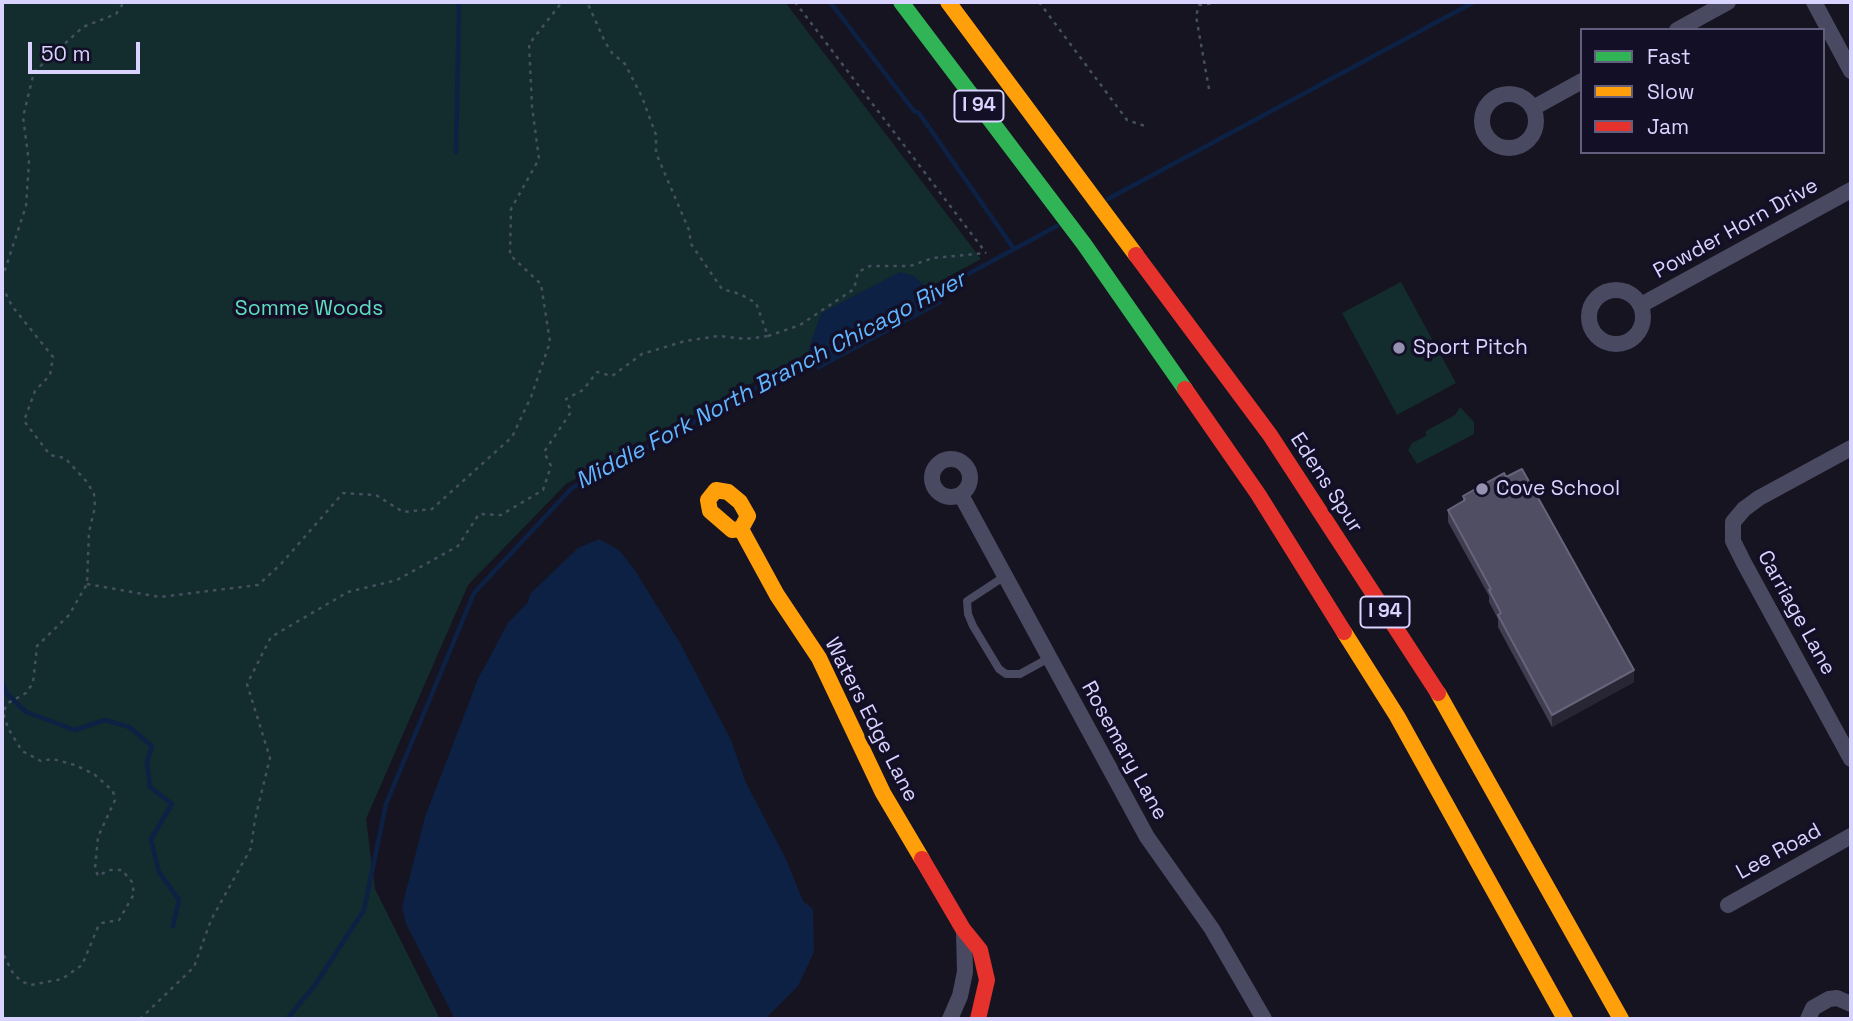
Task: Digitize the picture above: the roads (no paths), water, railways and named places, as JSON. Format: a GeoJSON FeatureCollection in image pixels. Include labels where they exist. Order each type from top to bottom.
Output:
{"type":"FeatureCollection","features":[{"type":"Feature","properties":{"kind":"main road","name":"I 94"},"geometry":{"type":"LineString","coordinates":[[901,2],[1084,244],[1258,494],[1398,716],[1565,1019]]}},
{"type":"Feature","properties":{"kind":"main road","name":"Edens Spur"},"geometry":{"type":"LineString","coordinates":[[948,2],[1270,435],[1433,685],[1621,1019]]}},
{"type":"Feature","properties":{"kind":"main road","name":"Waters Edge Lane"},"geometry":{"type":"LineString","coordinates":[[741,530],[776,595],[819,658],[883,793],[963,929],[979,950],[986,966],[986,995],[978,1019]]}},
{"type":"Feature","properties":{"kind":"street"},"geometry":{"type":"LineString","coordinates":[[1681,28],[1728,2]]}},
{"type":"Feature","properties":{"kind":"street"},"geometry":{"type":"LineString","coordinates":[[1814,2],[1851,71]]}},
{"type":"Feature","properties":{"kind":"street"},"geometry":{"type":"LineString","coordinates":[[1533,108],[1580,82]]}},
{"type":"Feature","properties":{"kind":"street","name":"Powder Horn Drive"},"geometry":{"type":"LineString","coordinates":[[1641,305],[1851,190]]}},
{"type":"Feature","properties":{"kind":"street","name":"Carriage Lane"},"geometry":{"type":"LineString","coordinates":[[1851,448],[1759,498],[1732,522],[1733,541],[1744,563],[1851,759]]}},
{"type":"Feature","properties":{"kind":"street","name":"Rosemary Lane"},"geometry":{"type":"LineString","coordinates":[[961,495],[1147,837],[1212,929],[1264,1019]]}},
{"type":"Feature","properties":{"kind":"street","name":"Lee Road"},"geometry":{"type":"LineString","coordinates":[[1728,905],[1851,836]]}},
{"type":"Feature","properties":{"kind":"street","name":"Waters Edge Lane"},"geometry":{"type":"LineString","coordinates":[[950,1019],[960,996],[965,972],[963,929]]}},
{"type":"Feature","properties":{"kind":"street"},"geometry":{"type":"LineString","coordinates":[[1808,1019],[1813,1008],[1829,999],[1838,998],[1851,1004]]}},
{"type":"Feature","properties":{"kind":"lane"},"geometry":{"type":"LineString","coordinates":[[1005,576],[967,601],[973,626],[999,669],[1006,674],[1020,674],[1049,657]]}},
{"type":"Feature","properties":{"kind":"water"},"geometry":{"type":"Polygon","coordinates":[[[900,272],[914,276],[943,303],[818,370],[808,351],[821,313],[900,272]]]}},
{"type":"Feature","properties":{"kind":"water"},"geometry":{"type":"Polygon","coordinates":[[[599,539],[619,550],[634,569],[680,643],[731,740],[746,783],[785,857],[803,901],[813,909],[814,952],[798,986],[765,1019],[455,1019],[406,924],[402,907],[425,817],[478,679],[508,623],[528,602],[530,594],[578,548],[599,539]]]}},
{"type":"Feature","properties":{"kind":"waterway"},"geometry":{"type":"LineString","coordinates":[[455,2],[459,6],[456,152]]}},
{"type":"Feature","properties":{"kind":"waterway"},"geometry":{"type":"LineString","coordinates":[[830,2],[914,111],[919,113],[1014,249]]}},
{"type":"Feature","properties":{"kind":"waterway","name":"Middle Fork North Branch Chicago River"},"geometry":{"type":"LineString","coordinates":[[1108,199],[1474,2]]}},
{"type":"Feature","properties":{"kind":"waterway","name":"Middle Fork North Branch Chicago River"},"geometry":{"type":"LineString","coordinates":[[929,295],[1057,226]]}},
{"type":"Feature","properties":{"kind":"waterway","name":"Middle Fork North Branch Chicago River"},"geometry":{"type":"LineString","coordinates":[[287,1019],[315,985],[364,910],[386,804],[474,593],[572,488],[817,355]]}},
{"type":"Feature","properties":{"kind":"waterway"},"geometry":{"type":"LineString","coordinates":[[2,681],[7,694],[26,712],[75,730],[105,720],[129,727],[152,746],[147,762],[150,787],[172,804],[151,839],[159,872],[179,900],[173,926]]}},
{"type":"Feature","properties":{"kind":"place","name":"Sport Pitch"},"geometry":{"type":"Point","coordinates":[1399,348]}},
{"type":"Feature","properties":{"kind":"place","name":"Cove School"},"geometry":{"type":"Point","coordinates":[1482,489]}},
{"type":"Feature","properties":{"kind":"park label","name":"Somme Woods"},"geometry":{"type":"Point","coordinates":[309,309]}}]}
